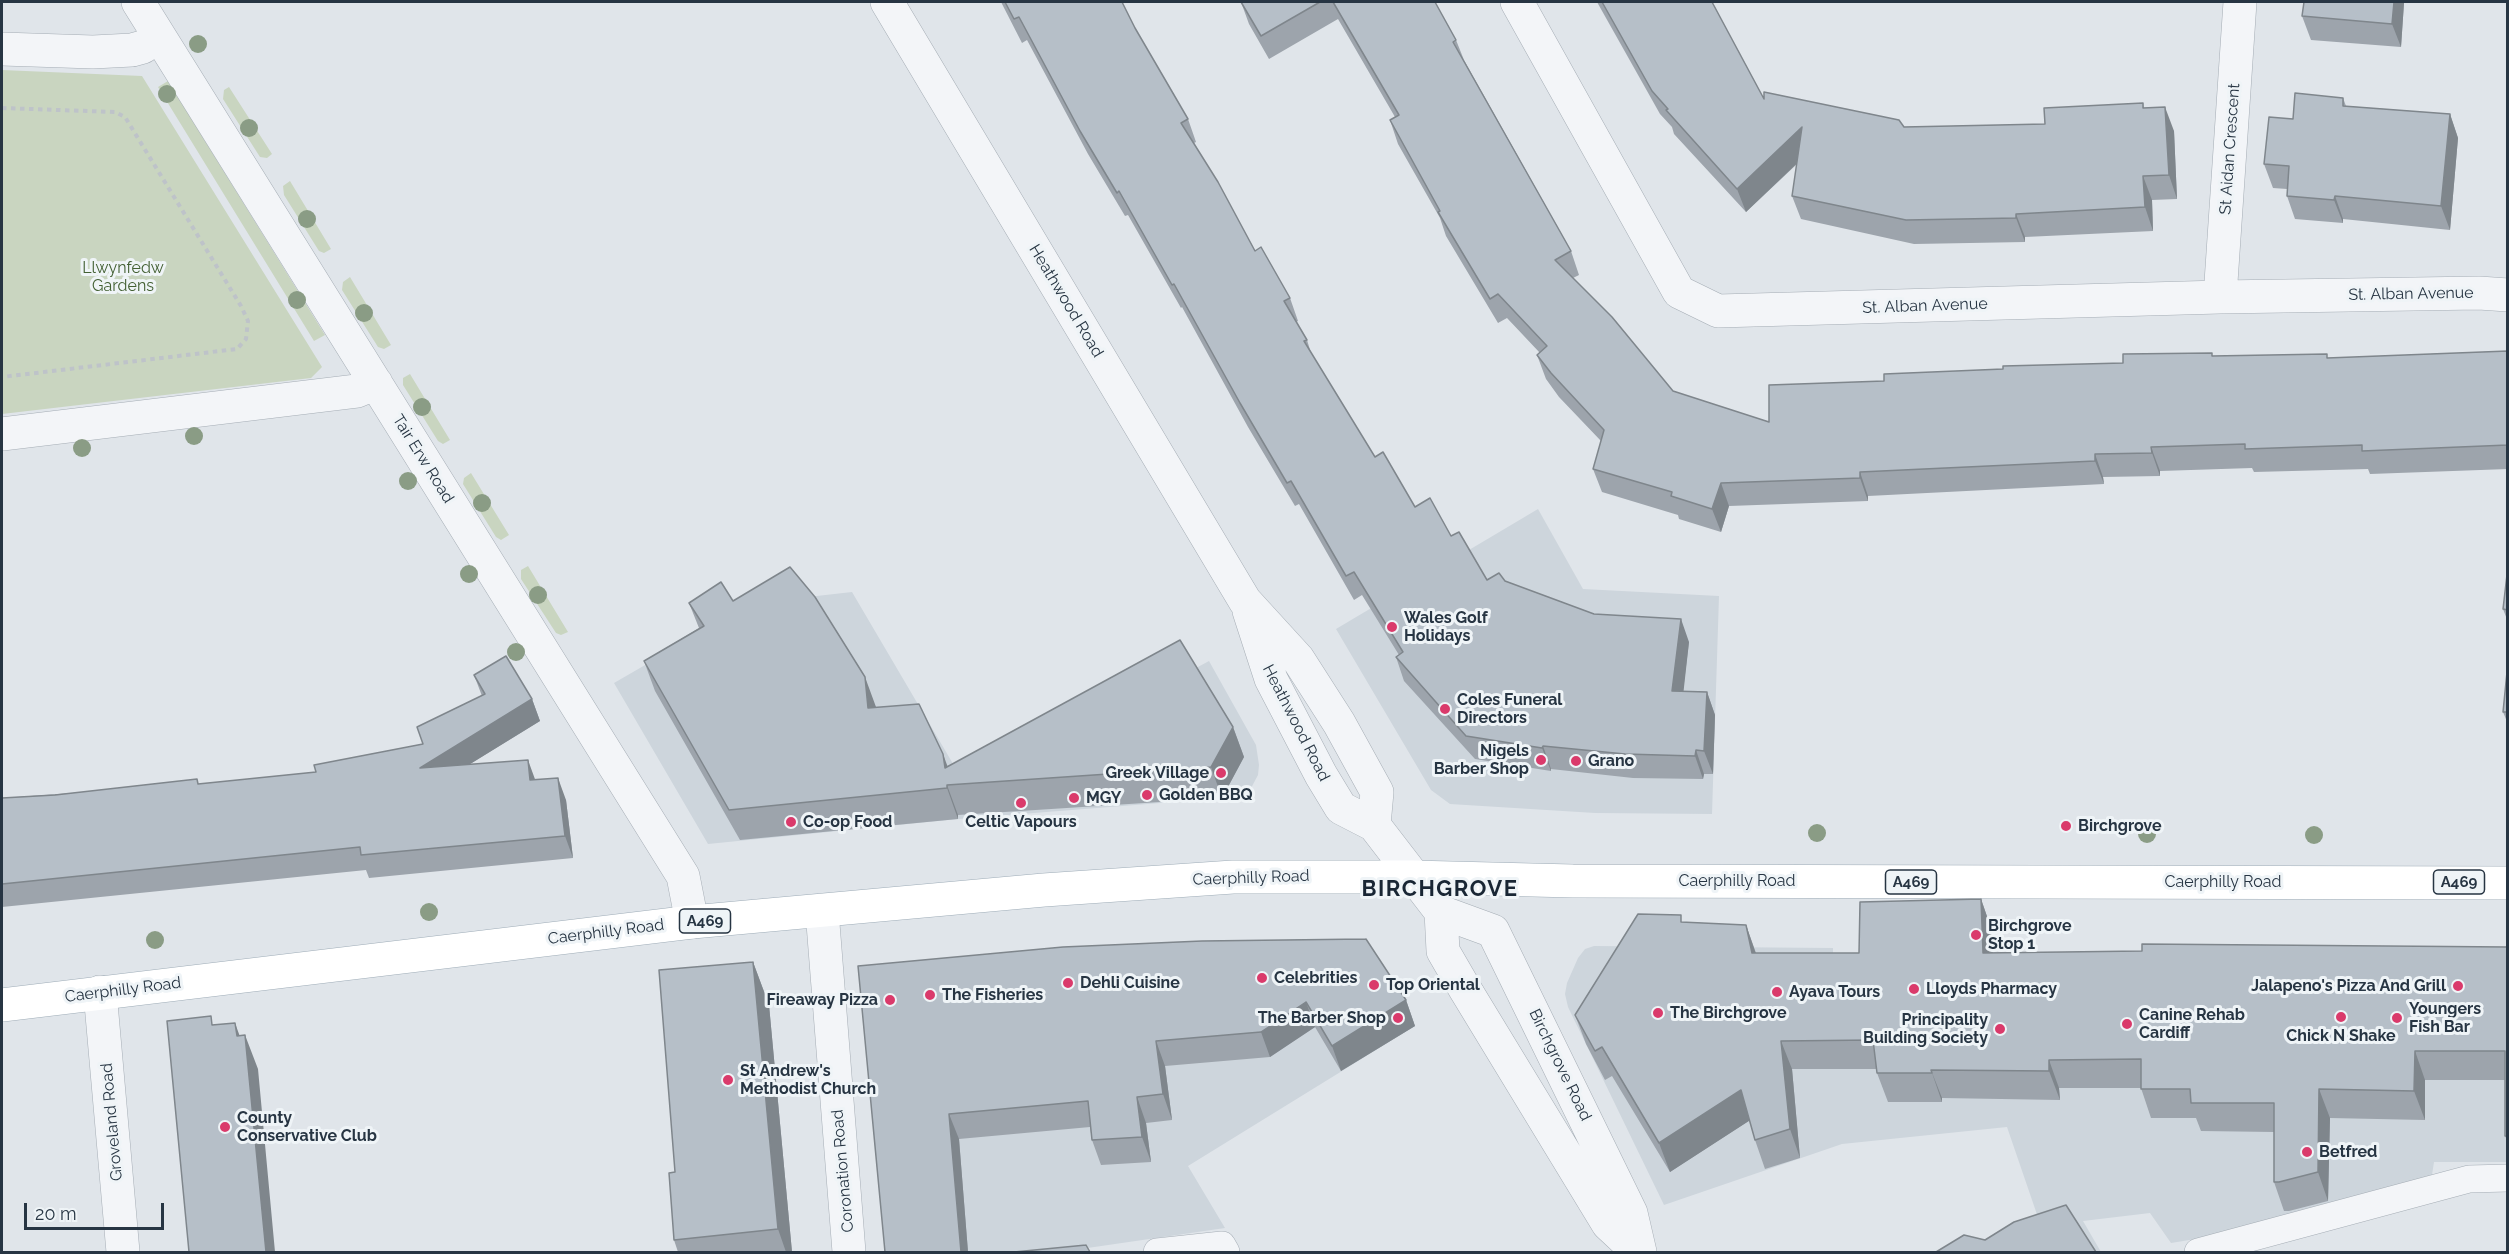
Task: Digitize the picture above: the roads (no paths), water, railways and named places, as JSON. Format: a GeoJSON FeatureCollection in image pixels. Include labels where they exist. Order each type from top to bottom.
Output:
{"type":"FeatureCollection","features":[{"type":"Feature","properties":{"kind":"main road","name":"Caerphilly Road"},"geometry":{"type":"LineString","coordinates":[[2,1005],[692,922],[1044,890],[1233,877],[1412,877],[1573,881],[2508,883]]}},
{"type":"Feature","properties":{"kind":"street","name":"Tair Erw Road"},"geometry":{"type":"LineString","coordinates":[[138,2],[683,876],[692,922]]}},
{"type":"Feature","properties":{"kind":"street","name":"Heathwood Road"},"geometry":{"type":"LineString","coordinates":[[887,2],[1245,601],[1271,679],[1321,775],[1341,808],[1374,825],[1412,877]]}},
{"type":"Feature","properties":{"kind":"street","name":"St. Alban Avenue"},"geometry":{"type":"LineString","coordinates":[[1517,2],[1679,292],[1718,311],[2220,297],[2479,293],[2508,295]]}},
{"type":"Feature","properties":{"kind":"street","name":"St Aidan Crescent"},"geometry":{"type":"LineString","coordinates":[[2220,297],[2240,2]]}},
{"type":"Feature","properties":{"kind":"street"},"geometry":{"type":"LineString","coordinates":[[2,49],[93,52],[132,50],[159,36]]}},
{"type":"Feature","properties":{"kind":"street"},"geometry":{"type":"LineString","coordinates":[[2,434],[357,391],[376,383]]}},
{"type":"Feature","properties":{"kind":"street"},"geometry":{"type":"LineString","coordinates":[[1412,877],[1441,912]]}},
{"type":"Feature","properties":{"kind":"street","name":"Coronation Road"},"geometry":{"type":"LineString","coordinates":[[822,910],[849,1252]]}},
{"type":"Feature","properties":{"kind":"street","name":"Birchgrove Road"},"geometry":{"type":"LineString","coordinates":[[1441,912],[1493,931],[1631,1213],[1639,1252],[1608,1224],[1465,989],[1443,951],[1441,912]]}},
{"type":"Feature","properties":{"kind":"street","name":"Groveland Road"},"geometry":{"type":"LineString","coordinates":[[100,992],[123,1252]]}},
{"type":"Feature","properties":{"kind":"lane"},"geometry":{"type":"LineString","coordinates":[[2198,1252],[2469,1179],[2508,1178]]}},
{"type":"Feature","properties":{"kind":"lane"},"geometry":{"type":"LineString","coordinates":[[1157,1252],[1221,1245],[1226,1252]]}},
{"type":"Feature","properties":{"kind":"place","name":"Wales Golf Holidays"},"geometry":{"type":"Point","coordinates":[1392,627]}},
{"type":"Feature","properties":{"kind":"place","name":"Coles Funeral Directors"},"geometry":{"type":"Point","coordinates":[1445,709]}},
{"type":"Feature","properties":{"kind":"place","name":"Nigels Barber Shop"},"geometry":{"type":"Point","coordinates":[1541,760]}},
{"type":"Feature","properties":{"kind":"place","name":"Grano"},"geometry":{"type":"Point","coordinates":[1576,761]}},
{"type":"Feature","properties":{"kind":"place","name":"Greek Village"},"geometry":{"type":"Point","coordinates":[1221,773]}},
{"type":"Feature","properties":{"kind":"place","name":"Golden BBQ"},"geometry":{"type":"Point","coordinates":[1147,795]}},
{"type":"Feature","properties":{"kind":"place","name":"MGY"},"geometry":{"type":"Point","coordinates":[1074,798]}},
{"type":"Feature","properties":{"kind":"place","name":"Celtic Vapours"},"geometry":{"type":"Point","coordinates":[1021,803]}},
{"type":"Feature","properties":{"kind":"place","name":"Co-op Food"},"geometry":{"type":"Point","coordinates":[791,822]}},
{"type":"Feature","properties":{"kind":"place","name":"Birchgrove"},"geometry":{"type":"Point","coordinates":[2066,826]}},
{"type":"Feature","properties":{"kind":"place","name":"Birchgrove Stop 1"},"geometry":{"type":"Point","coordinates":[1976,935]}},
{"type":"Feature","properties":{"kind":"place","name":"Celebrities"},"geometry":{"type":"Point","coordinates":[1262,978]}},
{"type":"Feature","properties":{"kind":"place","name":"Dehli Cuisine"},"geometry":{"type":"Point","coordinates":[1068,983]}},
{"type":"Feature","properties":{"kind":"place","name":"Top Oriental"},"geometry":{"type":"Point","coordinates":[1374,985]}},
{"type":"Feature","properties":{"kind":"place","name":"Jalapeno's Pizza And Grill"},"geometry":{"type":"Point","coordinates":[2458,986]}},
{"type":"Feature","properties":{"kind":"place","name":"Lloyds Pharmacy"},"geometry":{"type":"Point","coordinates":[1914,989]}},
{"type":"Feature","properties":{"kind":"place","name":"Ayava Tours"},"geometry":{"type":"Point","coordinates":[1777,992]}},
{"type":"Feature","properties":{"kind":"place","name":"The Fisheries"},"geometry":{"type":"Point","coordinates":[930,995]}},
{"type":"Feature","properties":{"kind":"place","name":"Fireaway Pizza"},"geometry":{"type":"Point","coordinates":[890,1000]}},
{"type":"Feature","properties":{"kind":"place","name":"The Birchgrove"},"geometry":{"type":"Point","coordinates":[1658,1013]}},
{"type":"Feature","properties":{"kind":"place","name":"Chick N Shake"},"geometry":{"type":"Point","coordinates":[2341,1017]}},
{"type":"Feature","properties":{"kind":"place","name":"The Barber Shop"},"geometry":{"type":"Point","coordinates":[1398,1018]}},
{"type":"Feature","properties":{"kind":"place","name":"Youngers Fish Bar"},"geometry":{"type":"Point","coordinates":[2397,1018]}},
{"type":"Feature","properties":{"kind":"place","name":"Canine Rehab Cardiff"},"geometry":{"type":"Point","coordinates":[2127,1024]}},
{"type":"Feature","properties":{"kind":"place","name":"Principality Building Society"},"geometry":{"type":"Point","coordinates":[2000,1029]}},
{"type":"Feature","properties":{"kind":"place","name":"St Andrew's Methodist Church"},"geometry":{"type":"Point","coordinates":[728,1080]}},
{"type":"Feature","properties":{"kind":"place","name":"County Conservative Club"},"geometry":{"type":"Point","coordinates":[225,1127]}},
{"type":"Feature","properties":{"kind":"place","name":"Betfred"},"geometry":{"type":"Point","coordinates":[2307,1152]}},
{"type":"Feature","properties":{"kind":"district","name":"BIRCHGROVE"},"geometry":{"type":"Point","coordinates":[1440,889]}},
{"type":"Feature","properties":{"kind":"park label","name":"Llwynfedw Gardens"},"geometry":{"type":"Point","coordinates":[123,277]}}]}
